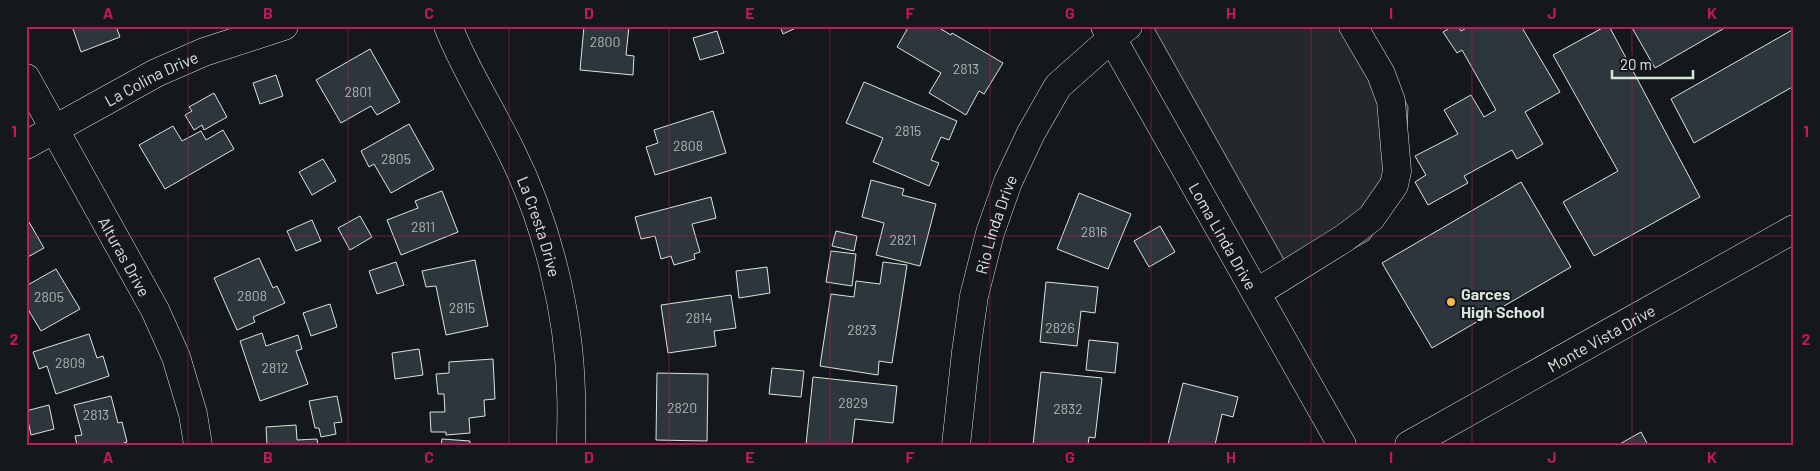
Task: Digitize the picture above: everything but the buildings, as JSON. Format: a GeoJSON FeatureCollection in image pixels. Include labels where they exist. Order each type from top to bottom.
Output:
{"type":"FeatureCollection","features":[{"type":"Feature","properties":{"kind":"street","name":"La Colina Drive"},"geometry":{"type":"LineString","coordinates":[[26,145],[156,73],[204,52],[284,26]]}},
{"type":"Feature","properties":{"kind":"street","name":"La Cresta Drive"},"geometry":{"type":"LineString","coordinates":[[448,26],[474,81],[512,152],[536,212],[555,274],[567,338],[571,391],[571,445]]}},
{"type":"Feature","properties":{"kind":"street"},"geometry":{"type":"LineString","coordinates":[[1256,293],[1343,239],[1371,218],[1394,185],[1397,171],[1391,101],[1380,74],[1353,26]]}},
{"type":"Feature","properties":{"kind":"street","name":"Loma Linda Drive"},"geometry":{"type":"LineString","coordinates":[[1115,30],[1256,293],[1342,445]]}},
{"type":"Feature","properties":{"kind":"street","name":"Rio Linda Drive"},"geometry":{"type":"LineString","coordinates":[[956,445],[974,296],[990,233],[1008,182],[1031,133],[1058,86],[1115,30]]}},
{"type":"Feature","properties":{"kind":"street","name":"Alturas Drive"},"geometry":{"type":"LineString","coordinates":[[26,78],[155,310],[176,357],[193,414],[198,445]]}},
{"type":"Feature","properties":{"kind":"street","name":"Monte Vista Drive"},"geometry":{"type":"LineString","coordinates":[[1409,445],[1794,229]]}},
{"type":"Feature","properties":{"kind":"shaded area"},"geometry":{"type":"Polygon","coordinates":[[[1153,26],[1367,26],[1408,107],[1405,174],[1394,203],[1369,240],[1296,281],[1153,26]]]}},
{"type":"Feature","properties":{"kind":"place","name":"Garces High School"},"geometry":{"type":"Point","coordinates":[1451,302]}}]}
